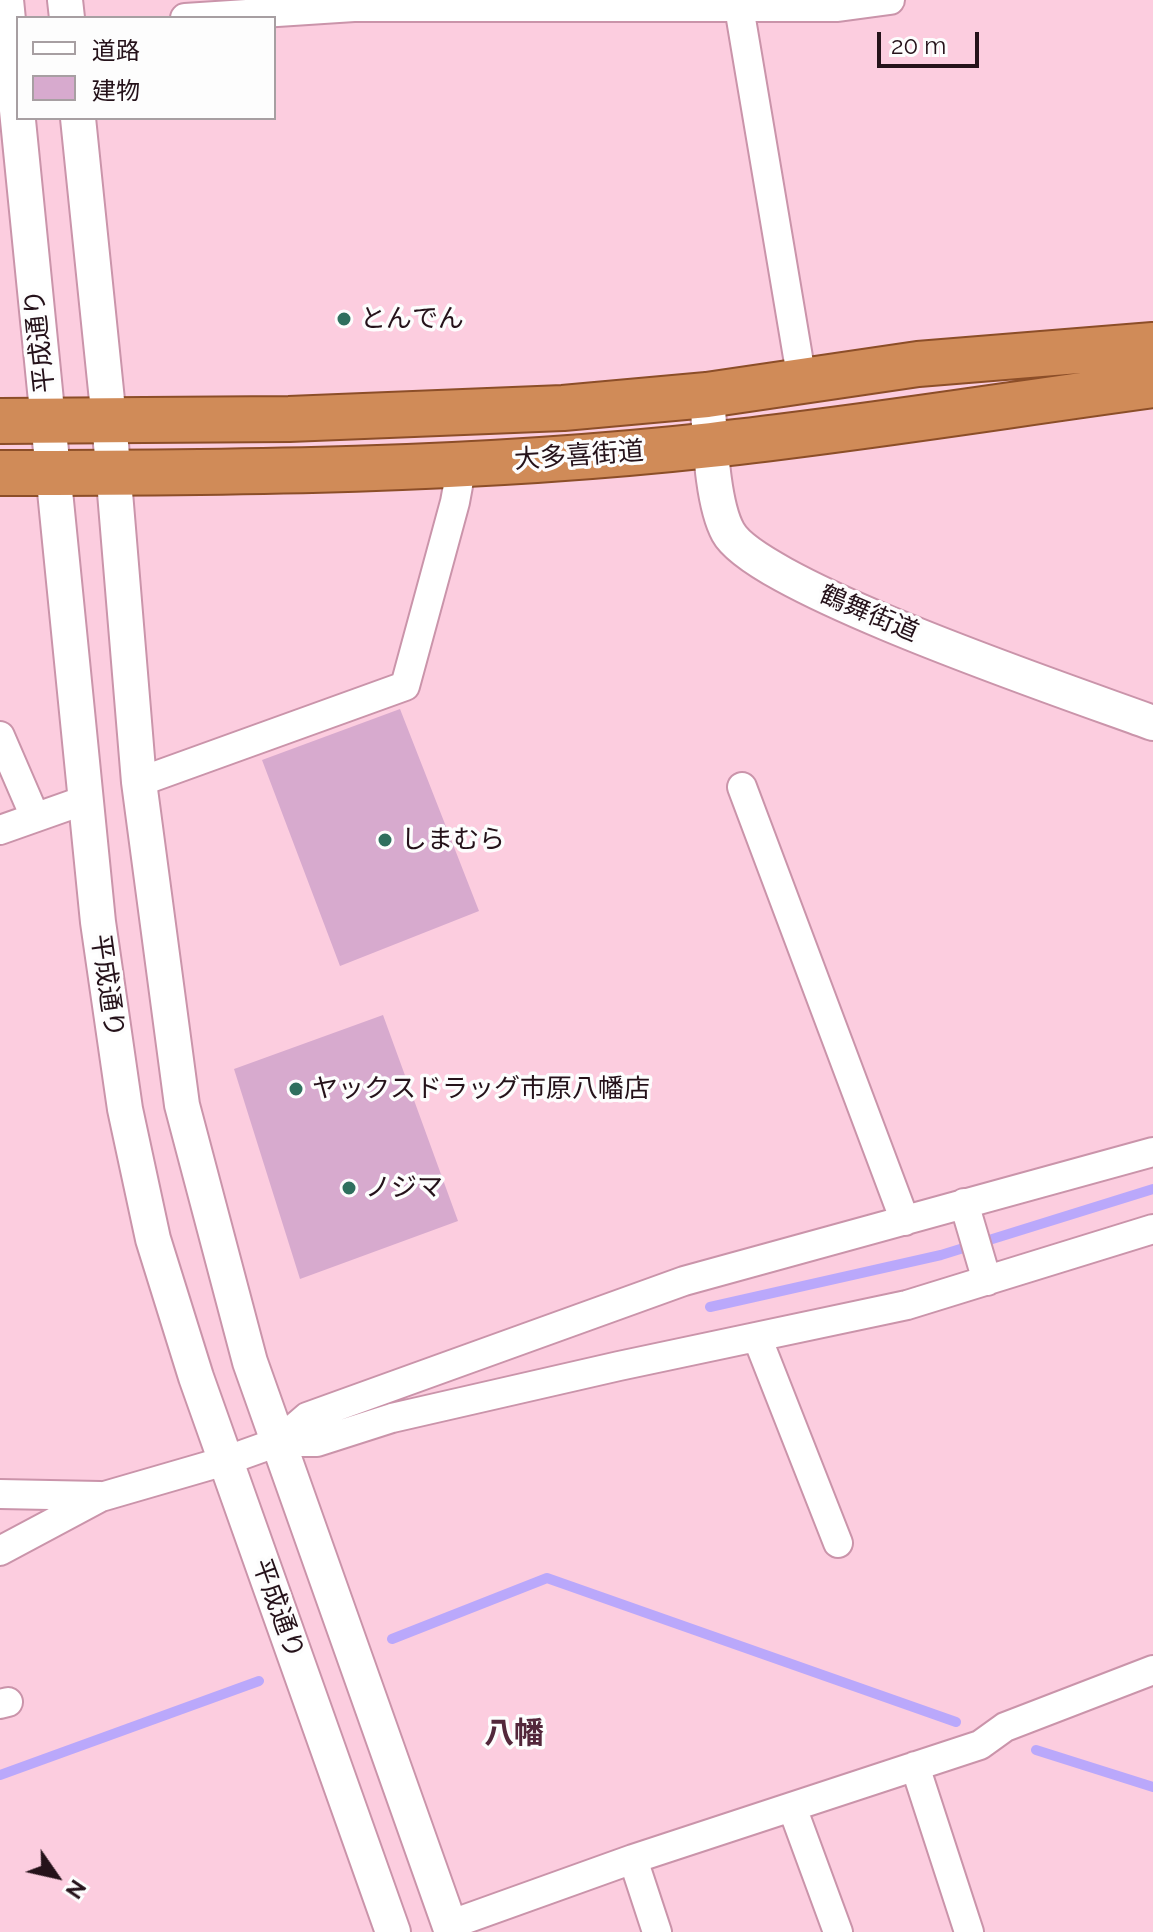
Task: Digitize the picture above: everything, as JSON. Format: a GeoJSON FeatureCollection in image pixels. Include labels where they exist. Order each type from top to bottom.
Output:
{"type":"FeatureCollection","features":[{"type":"Feature","properties":{"kind":"highway","name":"大多喜街道"},"geometry":{"type":"LineString","coordinates":[[0,421],[289,419],[563,408],[707,395],[918,364],[1153,345]]}},
{"type":"Feature","properties":{"kind":"highway","name":"大多喜街道"},"geometry":{"type":"LineString","coordinates":[[0,473],[284,471],[462,464],[711,445],[1153,385]]}},
{"type":"Feature","properties":{"kind":"street","name":"平成通り"},"geometry":{"type":"LineString","coordinates":[[6,0],[16,100]]}},
{"type":"Feature","properties":{"kind":"street"},"geometry":{"type":"LineString","coordinates":[[209,16],[354,4],[630,3],[838,7],[884,1]]}},
{"type":"Feature","properties":{"kind":"street"},"geometry":{"type":"LineString","coordinates":[[739,7],[802,381]]}},
{"type":"Feature","properties":{"kind":"street","name":"平成通り"},"geometry":{"type":"LineString","coordinates":[[18,120],[85,800],[111,1022],[131,1138],[153,1239],[225,1461],[393,1932]]}},
{"type":"Feature","properties":{"kind":"street"},"geometry":{"type":"LineString","coordinates":[[78,120],[109,420],[139,782],[182,1105],[250,1362],[450,1928],[633,1859],[980,1745],[1005,1727],[1153,1670]]}},
{"type":"Feature","properties":{"kind":"street","name":"鶴舞街道"},"geometry":{"type":"LineString","coordinates":[[707,395],[711,445],[723,517],[728,532],[747,552],[818,593],[858,610],[1153,723]]}},
{"type":"Feature","properties":{"kind":"street"},"geometry":{"type":"LineString","coordinates":[[139,782],[405,686],[455,502],[462,464]]}},
{"type":"Feature","properties":{"kind":"street"},"geometry":{"type":"LineString","coordinates":[[0,736],[35,817]]}},
{"type":"Feature","properties":{"kind":"street"},"geometry":{"type":"LineString","coordinates":[[742,787],[905,1221]]}},
{"type":"Feature","properties":{"kind":"street"},"geometry":{"type":"LineString","coordinates":[[0,830],[85,800]]}},
{"type":"Feature","properties":{"kind":"street"},"geometry":{"type":"LineString","coordinates":[[278,1442],[307,1417],[684,1281],[1153,1152]]}},
{"type":"Feature","properties":{"kind":"street"},"geometry":{"type":"LineString","coordinates":[[964,1203],[987,1281]]}},
{"type":"Feature","properties":{"kind":"street"},"geometry":{"type":"LineString","coordinates":[[0,1551],[101,1497],[225,1461],[278,1442],[317,1442],[392,1418],[907,1305],[1153,1229]]}},
{"type":"Feature","properties":{"kind":"street"},"geometry":{"type":"LineString","coordinates":[[757,1337],[838,1543]]}},
{"type":"Feature","properties":{"kind":"street"},"geometry":{"type":"LineString","coordinates":[[0,1494],[101,1497]]}},
{"type":"Feature","properties":{"kind":"street"},"geometry":{"type":"LineString","coordinates":[[915,1766],[969,1932]]}},
{"type":"Feature","properties":{"kind":"street"},"geometry":{"type":"LineString","coordinates":[[792,1807],[838,1932]]}},
{"type":"Feature","properties":{"kind":"street"},"geometry":{"type":"LineString","coordinates":[[633,1859],[657,1932]]}},
{"type":"Feature","properties":{"kind":"building"},"geometry":{"type":"Polygon","coordinates":[[[400,709],[479,911],[340,966],[262,760],[400,709]]]}},
{"type":"Feature","properties":{"kind":"building"},"geometry":{"type":"Polygon","coordinates":[[[383,1015],[458,1221],[300,1279],[234,1069],[383,1015]]]}},
{"type":"Feature","properties":{"kind":"waterway"},"geometry":{"type":"LineString","coordinates":[[710,1307],[941,1255],[1153,1189]]}},
{"type":"Feature","properties":{"kind":"waterway"},"geometry":{"type":"LineString","coordinates":[[392,1639],[547,1578],[956,1722]]}},
{"type":"Feature","properties":{"kind":"waterway"},"geometry":{"type":"LineString","coordinates":[[0,1775],[259,1681]]}},
{"type":"Feature","properties":{"kind":"waterway"},"geometry":{"type":"LineString","coordinates":[[1036,1750],[1153,1787]]}},
{"type":"Feature","properties":{"kind":"place","name":"とんでん"},"geometry":{"type":"Point","coordinates":[344,319]}},
{"type":"Feature","properties":{"kind":"place","name":"しまむら"},"geometry":{"type":"Point","coordinates":[385,840]}},
{"type":"Feature","properties":{"kind":"place","name":"ヤックスドラッグ市原八幡店"},"geometry":{"type":"Point","coordinates":[296,1089]}},
{"type":"Feature","properties":{"kind":"place","name":"ノジマ"},"geometry":{"type":"Point","coordinates":[349,1188]}},
{"type":"Feature","properties":{"kind":"district","name":"八幡"},"geometry":{"type":"Point","coordinates":[514,1734]}}]}
